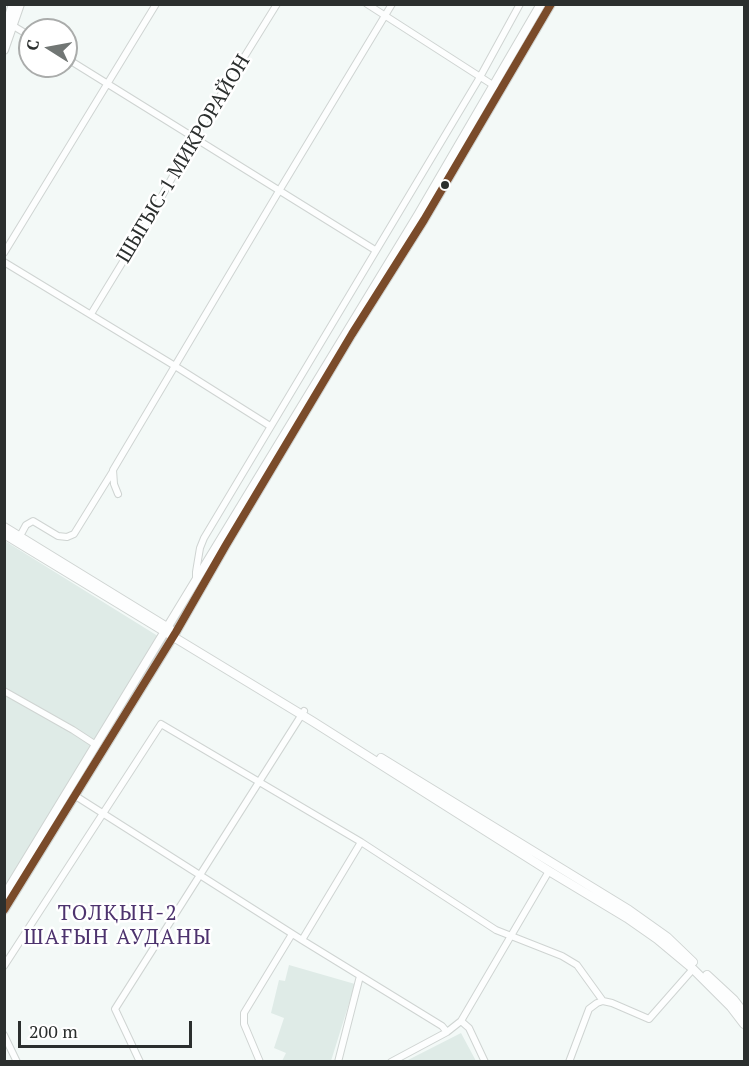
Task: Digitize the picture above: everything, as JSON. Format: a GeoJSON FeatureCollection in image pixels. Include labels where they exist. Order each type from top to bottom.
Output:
{"type":"FeatureCollection","features":[{"type":"Feature","properties":{"kind":"main road"},"geometry":{"type":"LineString","coordinates":[[4,50],[13,4]]}},
{"type":"Feature","properties":{"kind":"main road"},"geometry":{"type":"LineString","coordinates":[[8,26],[20,4]]}},
{"type":"Feature","properties":{"kind":"main road"},"geometry":{"type":"LineString","coordinates":[[170,632],[196,579],[466,146],[540,4]]}},
{"type":"Feature","properties":{"kind":"main road"},"geometry":{"type":"LineString","coordinates":[[498,88],[551,4]]}},
{"type":"Feature","properties":{"kind":"main road"},"geometry":{"type":"LineString","coordinates":[[4,897],[170,632],[200,589],[421,218]]}},
{"type":"Feature","properties":{"kind":"main road"},"geometry":{"type":"LineString","coordinates":[[4,527],[170,632]]}},
{"type":"Feature","properties":{"kind":"main road"},"geometry":{"type":"LineString","coordinates":[[4,534],[170,632],[551,867],[695,967],[734,1000],[744,1013]]}},
{"type":"Feature","properties":{"kind":"main road"},"geometry":{"type":"LineString","coordinates":[[5,910],[71,793]]}},
{"type":"Feature","properties":{"kind":"main road"},"geometry":{"type":"LineString","coordinates":[[695,967],[744,1024]]}},
{"type":"Feature","properties":{"kind":"street"},"geometry":{"type":"LineString","coordinates":[[4,253],[156,4]]}},
{"type":"Feature","properties":{"kind":"street","name":"ШЫГЫС-1 МИКРОРАЙОН"},"geometry":{"type":"LineString","coordinates":[[91,314],[152,214],[194,138],[277,4]]}},
{"type":"Feature","properties":{"kind":"street"},"geometry":{"type":"LineString","coordinates":[[367,4],[498,88]]}},
{"type":"Feature","properties":{"kind":"street"},"geometry":{"type":"LineString","coordinates":[[20,536],[26,525],[33,521],[58,536],[67,537],[74,534],[392,4]]}},
{"type":"Feature","properties":{"kind":"street"},"geometry":{"type":"LineString","coordinates":[[200,589],[196,572],[204,538],[480,77],[520,4]]}},
{"type":"Feature","properties":{"kind":"street"},"geometry":{"type":"LineString","coordinates":[[78,66],[375,250]]}},
{"type":"Feature","properties":{"kind":"street"},"geometry":{"type":"LineString","coordinates":[[4,262],[270,426]]}},
{"type":"Feature","properties":{"kind":"street"},"geometry":{"type":"LineString","coordinates":[[113,470],[114,484],[118,494]]}},
{"type":"Feature","properties":{"kind":"street"},"geometry":{"type":"LineString","coordinates":[[4,691],[100,747]]}},
{"type":"Feature","properties":{"kind":"street"},"geometry":{"type":"LineString","coordinates":[[140,1062],[116,1009],[303,713]]}},
{"type":"Feature","properties":{"kind":"street"},"geometry":{"type":"LineString","coordinates":[[4,966],[161,724],[360,842],[496,930],[562,956],[577,965],[603,1001]]}},
{"type":"Feature","properties":{"kind":"street"},"geometry":{"type":"LineString","coordinates":[[71,793],[292,934],[442,1026],[447,1032]]}},
{"type":"Feature","properties":{"kind":"street"},"geometry":{"type":"LineString","coordinates":[[302,940],[360,842]]}},
{"type":"Feature","properties":{"kind":"street"},"geometry":{"type":"LineString","coordinates":[[391,1062],[447,1032],[461,1021],[551,867]]}},
{"type":"Feature","properties":{"kind":"street"},"geometry":{"type":"LineString","coordinates":[[260,1062],[244,1024],[244,1013],[292,934]]}},
{"type":"Feature","properties":{"kind":"street"},"geometry":{"type":"LineString","coordinates":[[569,1062],[589,1009],[603,1001],[649,1019],[695,967]]}},
{"type":"Feature","properties":{"kind":"street"},"geometry":{"type":"LineString","coordinates":[[338,1062],[360,976]]}},
{"type":"Feature","properties":{"kind":"street"},"geometry":{"type":"LineString","coordinates":[[461,1021],[469,1028],[485,1062]]}},
{"type":"Feature","properties":{"kind":"street"},"geometry":{"type":"LineString","coordinates":[[4,1035],[17,1062]]}},
{"type":"Feature","properties":{"kind":"shaded area"},"geometry":{"type":"Polygon","coordinates":[[[5,541],[161,638],[5,890],[5,541]]]}},
{"type":"Feature","properties":{"kind":"shaded area"},"geometry":{"type":"Polygon","coordinates":[[[289,965],[355,984],[331,1061],[282,1061],[286,1053],[274,1048],[284,1018],[271,1013],[279,980],[285,981],[289,965]]]}},
{"type":"Feature","properties":{"kind":"shaded area"},"geometry":{"type":"Polygon","coordinates":[[[461,1033],[476,1061],[406,1061],[461,1033]]]}},
{"type":"Feature","properties":{"kind":"transit line"},"geometry":{"type":"LineString","coordinates":[[4,910],[176,632],[551,4]]}},
{"type":"Feature","properties":{"kind":"district","name":"ТОЛҚЫН-2 ШАҒЫН АУДАНЫ"},"geometry":{"type":"Point","coordinates":[118,926]}}]}
